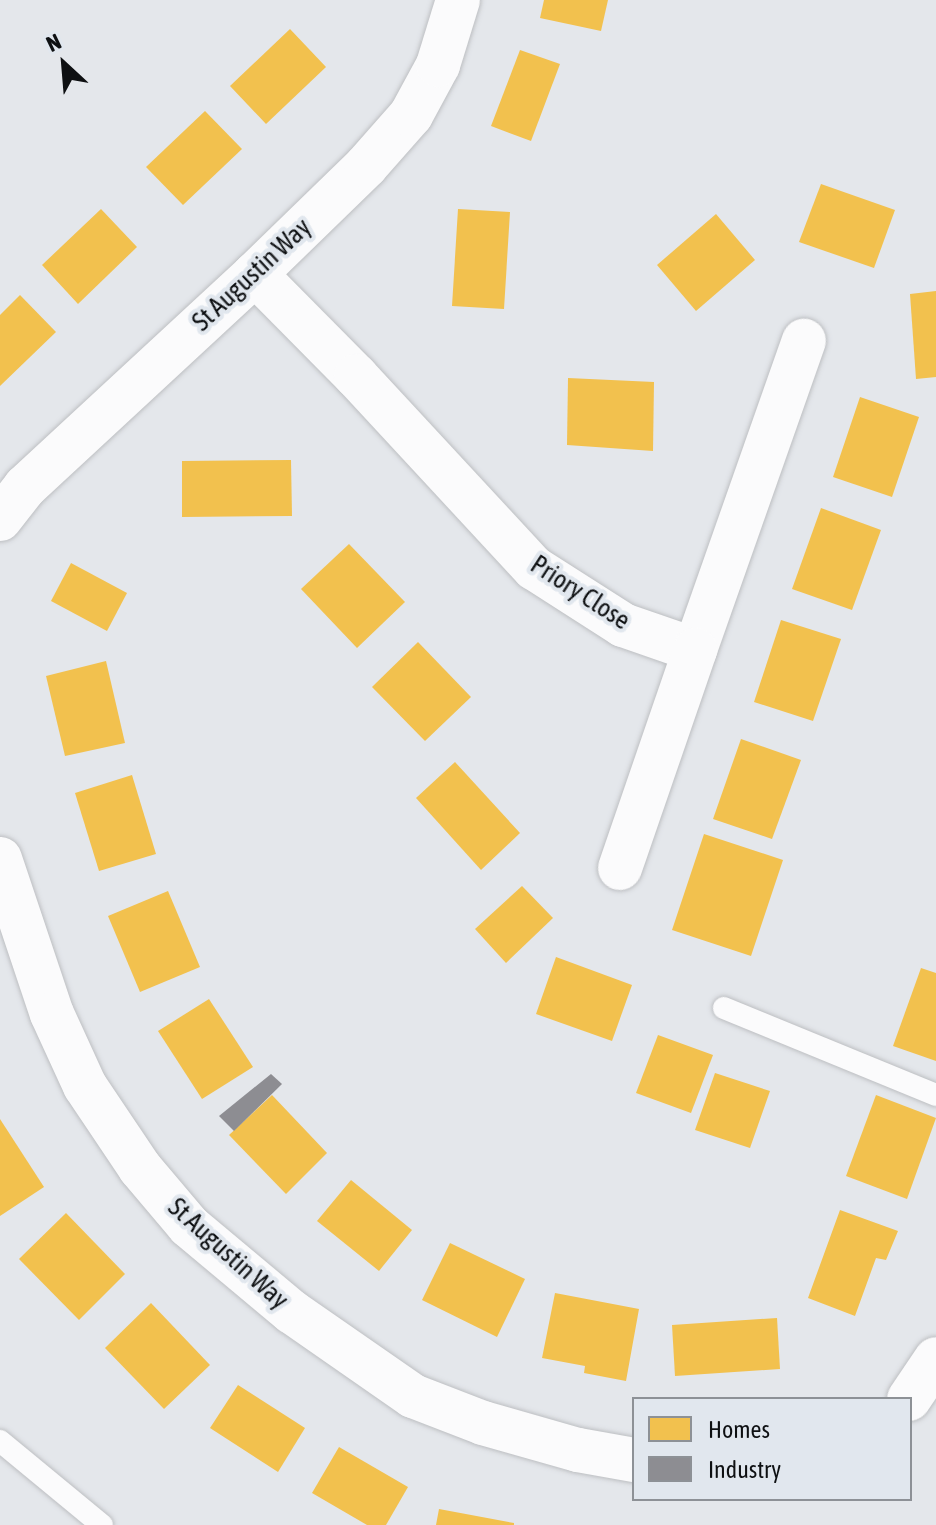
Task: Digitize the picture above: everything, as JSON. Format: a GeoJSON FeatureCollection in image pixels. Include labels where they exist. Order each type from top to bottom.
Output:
{"type":"FeatureCollection","features":[{"type":"Feature","properties":{"kind":"street","name":"St Augustin Way"},"geometry":{"type":"LineString","coordinates":[[0,519],[25,487],[255,274],[366,166],[411,115],[438,65],[458,0]]}},
{"type":"Feature","properties":{"kind":"street","name":"Priory Close"},"geometry":{"type":"LineString","coordinates":[[255,274],[356,376],[534,568],[623,625],[695,650]]}},
{"type":"Feature","properties":{"kind":"street"},"geometry":{"type":"LineString","coordinates":[[620,868],[804,341]]}},
{"type":"Feature","properties":{"kind":"street","name":"St Augustin Way"},"geometry":{"type":"LineString","coordinates":[[0,859],[52,1014],[85,1086],[140,1168],[189,1226],[292,1312],[413,1396],[483,1423],[578,1450],[632,1460]]}},
{"type":"Feature","properties":{"kind":"street"},"geometry":{"type":"LineString","coordinates":[[910,1397],[936,1359]]}},
{"type":"Feature","properties":{"kind":"lane"},"geometry":{"type":"LineString","coordinates":[[724,1008],[936,1095]]}},
{"type":"Feature","properties":{"kind":"lane"},"geometry":{"type":"LineString","coordinates":[[0,1441],[102,1525]]}},
{"type":"Feature","properties":{"kind":"building: Homes"},"geometry":{"type":"Polygon","coordinates":[[[544,0],[608,0],[601,31],[540,18],[544,0]]]}},
{"type":"Feature","properties":{"kind":"building: Homes"},"geometry":{"type":"Polygon","coordinates":[[[290,29],[326,67],[266,124],[230,86],[290,29]]]}},
{"type":"Feature","properties":{"kind":"building: Homes"},"geometry":{"type":"Polygon","coordinates":[[[520,50],[560,64],[531,141],[491,126],[520,50]]]}},
{"type":"Feature","properties":{"kind":"building: Homes"},"geometry":{"type":"Polygon","coordinates":[[[205,111],[242,149],[183,205],[146,167],[205,111]]]}},
{"type":"Feature","properties":{"kind":"building: Homes"},"geometry":{"type":"Polygon","coordinates":[[[821,184],[895,210],[874,268],[799,242],[821,184]]]}},
{"type":"Feature","properties":{"kind":"building: Homes"},"geometry":{"type":"Polygon","coordinates":[[[101,209],[137,247],[78,304],[42,265],[101,209]]]}},
{"type":"Feature","properties":{"kind":"building: Homes"},"geometry":{"type":"Polygon","coordinates":[[[458,209],[510,212],[504,309],[452,306],[458,209]]]}},
{"type":"Feature","properties":{"kind":"building: Homes"},"geometry":{"type":"Polygon","coordinates":[[[716,214],[755,260],[696,311],[657,265],[716,214]]]}},
{"type":"Feature","properties":{"kind":"building: Homes"},"geometry":{"type":"Polygon","coordinates":[[[936,291],[936,377],[916,379],[910,294],[936,291]]]}},
{"type":"Feature","properties":{"kind":"building: Homes"},"geometry":{"type":"Polygon","coordinates":[[[20,295],[56,332],[0,386],[0,315],[20,295]]]}},
{"type":"Feature","properties":{"kind":"building: Homes"},"geometry":{"type":"Polygon","coordinates":[[[568,378],[654,382],[653,451],[567,445],[568,378]]]}},
{"type":"Feature","properties":{"kind":"building: Homes"},"geometry":{"type":"Polygon","coordinates":[[[860,397],[919,417],[892,497],[833,477],[860,397]]]}},
{"type":"Feature","properties":{"kind":"building: Homes"},"geometry":{"type":"Polygon","coordinates":[[[291,460],[292,516],[182,517],[182,461],[291,460]]]}},
{"type":"Feature","properties":{"kind":"building: Homes"},"geometry":{"type":"Polygon","coordinates":[[[821,508],[881,530],[852,610],[792,589],[821,508]]]}},
{"type":"Feature","properties":{"kind":"building: Homes"},"geometry":{"type":"Polygon","coordinates":[[[349,544],[405,602],[357,648],[301,589],[349,544]]]}},
{"type":"Feature","properties":{"kind":"building: Homes"},"geometry":{"type":"Polygon","coordinates":[[[71,563],[127,593],[107,631],[51,601],[71,563]]]}},
{"type":"Feature","properties":{"kind":"building: Homes"},"geometry":{"type":"Polygon","coordinates":[[[781,620],[841,639],[813,721],[754,702],[781,620]]]}},
{"type":"Feature","properties":{"kind":"building: Homes"},"geometry":{"type":"Polygon","coordinates":[[[418,642],[471,697],[425,741],[372,687],[418,642]]]}},
{"type":"Feature","properties":{"kind":"building: Homes"},"geometry":{"type":"Polygon","coordinates":[[[106,661],[125,743],[65,756],[46,676],[106,661]]]}},
{"type":"Feature","properties":{"kind":"building: Homes"},"geometry":{"type":"Polygon","coordinates":[[[741,739],[801,760],[772,839],[713,819],[741,739]]]}},
{"type":"Feature","properties":{"kind":"building: Homes"},"geometry":{"type":"Polygon","coordinates":[[[455,762],[520,833],[481,870],[416,798],[455,762]]]}},
{"type":"Feature","properties":{"kind":"building: Homes"},"geometry":{"type":"Polygon","coordinates":[[[132,775],[156,854],[99,871],[75,793],[132,775]]]}},
{"type":"Feature","properties":{"kind":"building: Homes"},"geometry":{"type":"Polygon","coordinates":[[[704,834],[783,860],[751,956],[672,930],[704,834]]]}},
{"type":"Feature","properties":{"kind":"building: Homes"},"geometry":{"type":"Polygon","coordinates":[[[522,886],[553,918],[506,963],[475,929],[522,886]]]}},
{"type":"Feature","properties":{"kind":"building: Homes"},"geometry":{"type":"Polygon","coordinates":[[[168,891],[200,967],[140,992],[108,916],[168,891]]]}},
{"type":"Feature","properties":{"kind":"building: Homes"},"geometry":{"type":"Polygon","coordinates":[[[556,957],[632,985],[612,1041],[536,1014],[556,957]]]}},
{"type":"Feature","properties":{"kind":"building: Homes"},"geometry":{"type":"Polygon","coordinates":[[[921,968],[936,973],[936,1061],[893,1046],[921,968]]]}},
{"type":"Feature","properties":{"kind":"building: Homes"},"geometry":{"type":"Polygon","coordinates":[[[209,999],[253,1067],[202,1099],[158,1031],[209,999]]]}},
{"type":"Feature","properties":{"kind":"building: Homes"},"geometry":{"type":"Polygon","coordinates":[[[658,1035],[713,1055],[691,1113],[636,1093],[658,1035]]]}},
{"type":"Feature","properties":{"kind":"building: Homes"},"geometry":{"type":"Polygon","coordinates":[[[715,1073],[770,1091],[750,1148],[695,1130],[715,1073]]]}},
{"type":"Feature","properties":{"kind":"building: Homes"},"geometry":{"type":"Polygon","coordinates":[[[272,1095],[327,1153],[286,1194],[229,1135],[272,1095]]]}},
{"type":"Feature","properties":{"kind":"building: Homes"},"geometry":{"type":"Polygon","coordinates":[[[876,1095],[936,1118],[907,1199],[846,1176],[876,1095]]]}},
{"type":"Feature","properties":{"kind":"building: Homes"},"geometry":{"type":"Polygon","coordinates":[[[0,1119],[44,1187],[0,1216],[0,1119]]]}},
{"type":"Feature","properties":{"kind":"building: Homes"},"geometry":{"type":"Polygon","coordinates":[[[351,1180],[412,1230],[379,1271],[317,1221],[351,1180]]]}},
{"type":"Feature","properties":{"kind":"building: Homes"},"geometry":{"type":"Polygon","coordinates":[[[840,1210],[898,1231],[886,1260],[876,1258],[855,1316],[808,1298],[840,1210]]]}},
{"type":"Feature","properties":{"kind":"building: Homes"},"geometry":{"type":"Polygon","coordinates":[[[66,1213],[125,1274],[79,1320],[19,1259],[66,1213]]]}},
{"type":"Feature","properties":{"kind":"building: Homes"},"geometry":{"type":"Polygon","coordinates":[[[450,1243],[525,1279],[497,1337],[422,1300],[450,1243]]]}},
{"type":"Feature","properties":{"kind":"building: Homes"},"geometry":{"type":"Polygon","coordinates":[[[555,1293],[639,1309],[626,1381],[584,1373],[585,1366],[542,1358],[555,1293]]]}},
{"type":"Feature","properties":{"kind":"building: Homes"},"geometry":{"type":"Polygon","coordinates":[[[151,1303],[210,1365],[164,1409],[105,1348],[151,1303]]]}},
{"type":"Feature","properties":{"kind":"building: Homes"},"geometry":{"type":"Polygon","coordinates":[[[777,1318],[780,1369],[675,1376],[672,1325],[777,1318]]]}},
{"type":"Feature","properties":{"kind":"building: Homes"},"geometry":{"type":"Polygon","coordinates":[[[238,1385],[305,1428],[278,1472],[210,1428],[238,1385]]]}},
{"type":"Feature","properties":{"kind":"building: Homes"},"geometry":{"type":"Polygon","coordinates":[[[339,1447],[408,1487],[386,1525],[367,1525],[312,1493],[339,1447]]]}},
{"type":"Feature","properties":{"kind":"building: Homes"},"geometry":{"type":"Polygon","coordinates":[[[439,1509],[514,1523],[514,1525],[436,1525],[439,1509]]]}},
{"type":"Feature","properties":{"kind":"building: Industry"},"geometry":{"type":"Polygon","coordinates":[[[271,1074],[282,1084],[234,1131],[219,1116],[271,1074]]]}}]}
